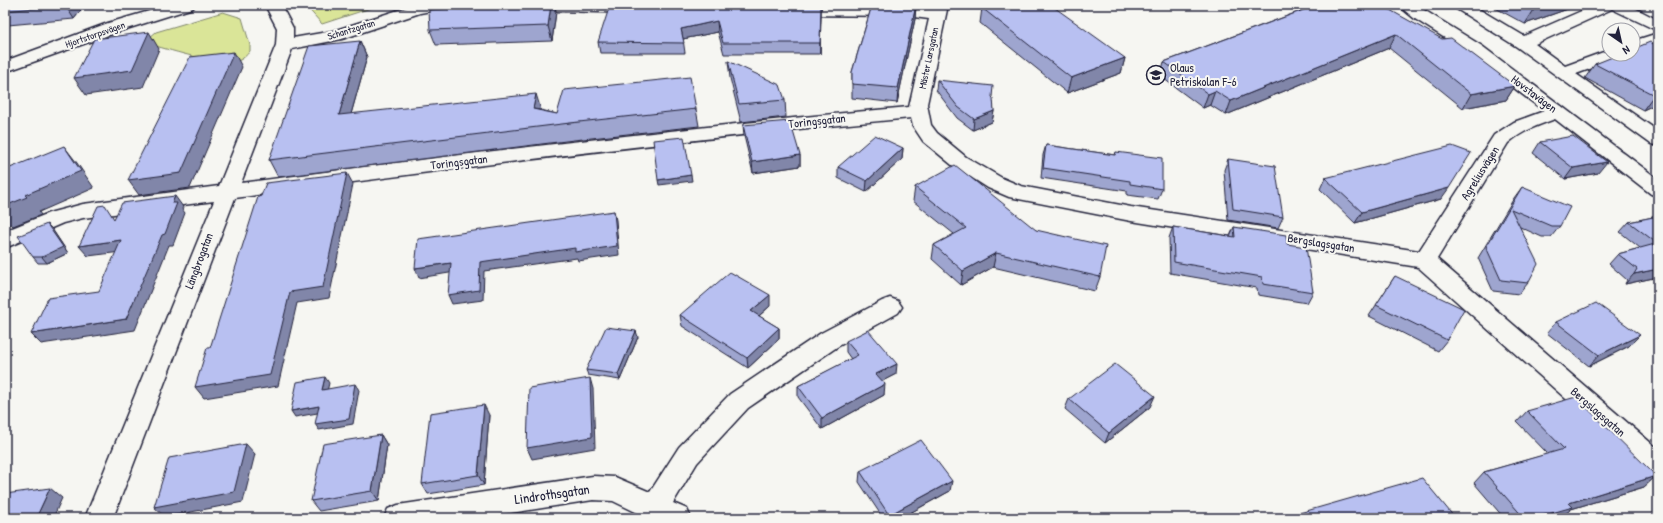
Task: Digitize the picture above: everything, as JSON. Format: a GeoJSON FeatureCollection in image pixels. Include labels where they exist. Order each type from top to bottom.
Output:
{"type":"FeatureCollection","features":[{"type":"Feature","properties":{"kind":"street","name":"Hjortstorpsvägen"},"geometry":{"type":"LineString","coordinates":[[5,67],[114,27],[187,5]]}},
{"type":"Feature","properties":{"kind":"street","name":"Längbrogatan"},"geometry":{"type":"LineString","coordinates":[[99,518],[285,45],[284,28],[273,5]]}},
{"type":"Feature","properties":{"kind":"street","name":"Schantzgatan"},"geometry":{"type":"LineString","coordinates":[[285,45],[336,35],[417,9],[441,5]]}},
{"type":"Feature","properties":{"kind":"street"},"geometry":{"type":"LineString","coordinates":[[516,5],[651,8]]}},
{"type":"Feature","properties":{"kind":"street","name":"Hovstavägen"},"geometry":{"type":"LineString","coordinates":[[1406,5],[1476,50],[1658,189]]}},
{"type":"Feature","properties":{"kind":"street"},"geometry":{"type":"LineString","coordinates":[[1461,5],[1524,43],[1562,73],[1658,140]]}},
{"type":"Feature","properties":{"kind":"street"},"geometry":{"type":"LineString","coordinates":[[1524,43],[1609,5]]}},
{"type":"Feature","properties":{"kind":"street"},"geometry":{"type":"LineString","coordinates":[[1616,5],[1658,26]]}},
{"type":"Feature","properties":{"kind":"street"},"geometry":{"type":"LineString","coordinates":[[779,10],[906,12],[938,10]]}},
{"type":"Feature","properties":{"kind":"street","name":"Mäster Larsgatan"},"geometry":{"type":"LineString","coordinates":[[920,112],[918,104],[938,10]]}},
{"type":"Feature","properties":{"kind":"street"},"geometry":{"type":"LineString","coordinates":[[1641,44],[1658,38]]}},
{"type":"Feature","properties":{"kind":"street"},"geometry":{"type":"LineString","coordinates":[[1562,73],[1601,59]]}},
{"type":"Feature","properties":{"kind":"street","name":"Toringsgatan"},"geometry":{"type":"LineString","coordinates":[[5,240],[56,218],[83,211],[227,191],[807,122],[920,112]]}},
{"type":"Feature","properties":{"kind":"street","name":"Bergslagsgatan"},"geometry":{"type":"LineString","coordinates":[[920,112],[922,126],[930,137],[959,161],[995,183],[1016,192],[1139,215],[1424,260],[1658,465]]}},
{"type":"Feature","properties":{"kind":"street","name":"Agreliusvägen"},"geometry":{"type":"LineString","coordinates":[[1424,260],[1439,239],[1501,139],[1509,131],[1530,121],[1559,112]]}},
{"type":"Feature","properties":{"kind":"street"},"geometry":{"type":"LineString","coordinates":[[666,513],[688,455],[739,402],[829,340],[890,307]]}},
{"type":"Feature","properties":{"kind":"street","name":"Lindrothsgatan"},"geometry":{"type":"LineString","coordinates":[[398,518],[593,488],[615,489],[666,513]]}},
{"type":"Feature","properties":{"kind":"green space"},"geometry":{"type":"Polygon","coordinates":[[[305,5],[380,5],[322,24],[305,5]]]}},
{"type":"Feature","properties":{"kind":"green space"},"geometry":{"type":"Polygon","coordinates":[[[223,12],[242,18],[250,45],[250,51],[245,57],[238,61],[229,62],[207,59],[152,45],[150,37],[156,32],[223,12]]]}},
{"type":"Feature","properties":{"kind":"building"},"geometry":{"type":"Polygon","coordinates":[[[5,5],[65,5],[5,11],[5,5]]]}},
{"type":"Feature","properties":{"kind":"building"},"geometry":{"type":"Polygon","coordinates":[[[487,5],[551,5],[548,26],[430,30],[429,10],[487,5]]]}},
{"type":"Feature","properties":{"kind":"building"},"geometry":{"type":"Polygon","coordinates":[[[610,5],[821,6],[820,43],[723,43],[717,21],[681,29],[684,43],[598,42],[610,5]]]}},
{"type":"Feature","properties":{"kind":"building"},"geometry":{"type":"Polygon","coordinates":[[[872,5],[916,5],[898,88],[852,84],[852,72],[872,5]]]}},
{"type":"Feature","properties":{"kind":"building"},"geometry":{"type":"Polygon","coordinates":[[[992,5],[1051,5],[1125,58],[1071,78],[982,8],[992,5]]]}},
{"type":"Feature","properties":{"kind":"building"},"geometry":{"type":"Polygon","coordinates":[[[1317,5],[1381,5],[1442,39],[1451,38],[1515,86],[1471,94],[1396,34],[1231,101],[1215,91],[1208,94],[1164,62],[1317,5]]]}},
{"type":"Feature","properties":{"kind":"building"},"geometry":{"type":"Polygon","coordinates":[[[149,32],[132,70],[74,78],[94,39],[149,32]]]}},
{"type":"Feature","properties":{"kind":"building"},"geometry":{"type":"Polygon","coordinates":[[[360,41],[339,115],[536,94],[533,109],[557,114],[564,90],[690,77],[696,109],[269,160],[309,46],[360,41]]]}},
{"type":"Feature","properties":{"kind":"building"},"geometry":{"type":"Polygon","coordinates":[[[1650,42],[1658,46],[1658,94],[1654,95],[1595,64],[1601,62],[1641,62],[1641,46],[1650,42]]]}},
{"type":"Feature","properties":{"kind":"building"},"geometry":{"type":"Polygon","coordinates":[[[234,52],[181,173],[128,180],[190,57],[234,52]]]}},
{"type":"Feature","properties":{"kind":"building"},"geometry":{"type":"Polygon","coordinates":[[[728,61],[780,85],[785,100],[739,104],[728,61]]]}},
{"type":"Feature","properties":{"kind":"building"},"geometry":{"type":"Polygon","coordinates":[[[937,80],[993,86],[992,97],[994,111],[974,119],[958,107],[937,80]]]}},
{"type":"Feature","properties":{"kind":"building"},"geometry":{"type":"Polygon","coordinates":[[[790,121],[800,155],[752,162],[743,125],[790,121]]]}},
{"type":"Feature","properties":{"kind":"building"},"geometry":{"type":"Polygon","coordinates":[[[875,135],[903,148],[867,181],[838,167],[875,135]]]}},
{"type":"Feature","properties":{"kind":"building"},"geometry":{"type":"Polygon","coordinates":[[[1573,136],[1607,162],[1573,168],[1540,142],[1573,136]]]}},
{"type":"Feature","properties":{"kind":"building"},"geometry":{"type":"Polygon","coordinates":[[[684,137],[691,175],[658,180],[653,140],[684,137]]]}},
{"type":"Feature","properties":{"kind":"building"},"geometry":{"type":"Polygon","coordinates":[[[1046,145],[1115,155],[1116,152],[1162,158],[1162,189],[1130,184],[1130,181],[1043,168],[1046,145]]]}},
{"type":"Feature","properties":{"kind":"building"},"geometry":{"type":"Polygon","coordinates":[[[64,146],[81,171],[25,195],[27,197],[5,206],[5,170],[64,146]]]}},
{"type":"Feature","properties":{"kind":"building"},"geometry":{"type":"Polygon","coordinates":[[[1452,146],[1471,153],[1449,188],[1362,212],[1325,178],[1452,146]]]}},
{"type":"Feature","properties":{"kind":"building"},"geometry":{"type":"Polygon","coordinates":[[[1228,159],[1275,166],[1283,217],[1233,209],[1228,159]]]}},
{"type":"Feature","properties":{"kind":"building"},"geometry":{"type":"Polygon","coordinates":[[[955,165],[1036,230],[1106,246],[1100,277],[996,253],[963,271],[934,245],[966,228],[915,187],[955,165]]]}},
{"type":"Feature","properties":{"kind":"building"},"geometry":{"type":"Polygon","coordinates":[[[347,173],[323,287],[290,292],[270,375],[195,387],[207,348],[210,348],[258,197],[261,196],[266,183],[347,173]]]}},
{"type":"Feature","properties":{"kind":"building"},"geometry":{"type":"Polygon","coordinates":[[[1522,187],[1570,207],[1560,226],[1551,226],[1511,209],[1538,264],[1528,283],[1501,280],[1486,247],[1522,187]]]}},
{"type":"Feature","properties":{"kind":"building"},"geometry":{"type":"Polygon","coordinates":[[[175,196],[172,203],[177,203],[165,234],[162,235],[126,319],[31,334],[48,298],[99,291],[121,240],[79,246],[98,206],[105,205],[114,219],[122,203],[175,196]]]}},
{"type":"Feature","properties":{"kind":"building"},"geometry":{"type":"Polygon","coordinates":[[[614,211],[617,246],[575,252],[575,248],[480,262],[479,290],[448,295],[451,263],[415,268],[418,239],[614,211]]]}},
{"type":"Feature","properties":{"kind":"building"},"geometry":{"type":"Polygon","coordinates":[[[1658,216],[1658,269],[1634,274],[1637,269],[1618,254],[1655,244],[1653,242],[1654,241],[1629,222],[1658,216]]]}},
{"type":"Feature","properties":{"kind":"building"},"geometry":{"type":"Polygon","coordinates":[[[47,224],[63,247],[42,257],[33,257],[18,236],[47,224]]]}},
{"type":"Feature","properties":{"kind":"building"},"geometry":{"type":"Polygon","coordinates":[[[1173,227],[1235,237],[1234,227],[1286,235],[1287,244],[1306,247],[1313,292],[1263,284],[1262,277],[1174,262],[1173,227]]]}},
{"type":"Feature","properties":{"kind":"building"},"geometry":{"type":"Polygon","coordinates":[[[730,272],[770,295],[751,311],[779,328],[747,358],[680,315],[730,272]]]}},
{"type":"Feature","properties":{"kind":"building"},"geometry":{"type":"Polygon","coordinates":[[[1395,276],[1464,309],[1447,340],[1376,305],[1395,276]]]}},
{"type":"Feature","properties":{"kind":"building"},"geometry":{"type":"Polygon","coordinates":[[[1596,303],[1640,335],[1599,355],[1556,322],[1596,303]]]}},
{"type":"Feature","properties":{"kind":"building"},"geometry":{"type":"Polygon","coordinates":[[[606,327],[636,331],[618,374],[586,370],[606,327]]]}},
{"type":"Feature","properties":{"kind":"building"},"geometry":{"type":"Polygon","coordinates":[[[868,330],[897,364],[876,374],[885,384],[822,418],[798,386],[858,355],[846,341],[868,330]]]}},
{"type":"Feature","properties":{"kind":"building"},"geometry":{"type":"Polygon","coordinates":[[[1115,364],[1155,396],[1109,433],[1069,399],[1115,364]]]}},
{"type":"Feature","properties":{"kind":"building"},"geometry":{"type":"Polygon","coordinates":[[[325,377],[322,390],[355,384],[349,419],[315,424],[319,406],[291,411],[297,382],[325,377]]]}},
{"type":"Feature","properties":{"kind":"building"},"geometry":{"type":"Polygon","coordinates":[[[590,378],[592,437],[527,448],[529,388],[590,378]]]}},
{"type":"Feature","properties":{"kind":"building"},"geometry":{"type":"Polygon","coordinates":[[[1576,397],[1656,476],[1569,503],[1573,507],[1534,518],[1524,518],[1484,472],[1564,449],[1527,411],[1576,397]]]}},
{"type":"Feature","properties":{"kind":"building"},"geometry":{"type":"Polygon","coordinates":[[[484,405],[478,475],[422,484],[430,413],[484,405]]]}},
{"type":"Feature","properties":{"kind":"building"},"geometry":{"type":"Polygon","coordinates":[[[381,435],[372,491],[311,501],[323,444],[381,435]]]}},
{"type":"Feature","properties":{"kind":"building"},"geometry":{"type":"Polygon","coordinates":[[[921,440],[952,481],[889,515],[860,471],[921,440]]]}},
{"type":"Feature","properties":{"kind":"building"},"geometry":{"type":"Polygon","coordinates":[[[246,444],[234,492],[154,507],[169,458],[246,444]]]}},
{"type":"Feature","properties":{"kind":"building"},"geometry":{"type":"Polygon","coordinates":[[[1422,478],[1455,518],[1298,518],[1296,514],[1422,478]]]}},
{"type":"Feature","properties":{"kind":"building"},"geometry":{"type":"Polygon","coordinates":[[[50,488],[36,518],[5,518],[5,494],[50,488]]]}},
{"type":"Feature","properties":{"kind":"place","name":"Olaus Petriskolan F-6"},"geometry":{"type":"Point","coordinates":[1156,75]}}]}
